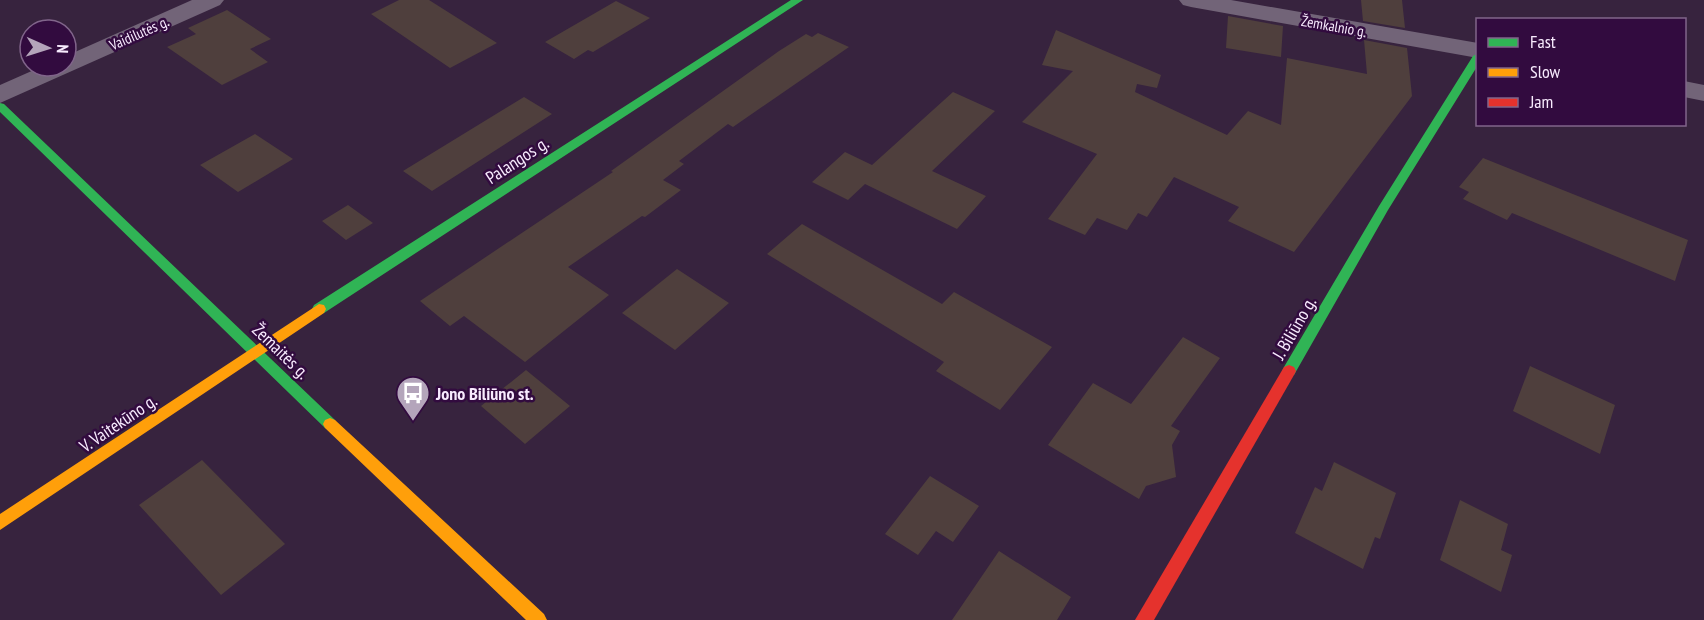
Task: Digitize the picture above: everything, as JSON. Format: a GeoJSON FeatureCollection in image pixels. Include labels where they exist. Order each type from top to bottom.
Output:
{"type":"FeatureCollection","features":[{"type":"Feature","properties":{"kind":"street","name":"Vaidilutės g."},"geometry":{"type":"LineString","coordinates":[[78,60],[212,0]]}},
{"type":"Feature","properties":{"kind":"street","name":"Palangos g."},"geometry":{"type":"LineString","coordinates":[[255,352],[798,0]]}},
{"type":"Feature","properties":{"kind":"street","name":"Žemkalnio g."},"geometry":{"type":"LineString","coordinates":[[1191,0],[1476,51]]}},
{"type":"Feature","properties":{"kind":"street","name":"J. Biliūno g."},"geometry":{"type":"LineString","coordinates":[[1144,620],[1383,209],[1476,59]]}},
{"type":"Feature","properties":{"kind":"street","name":"Vaidilutės g."},"geometry":{"type":"LineString","coordinates":[[0,95],[38,78]]}},
{"type":"Feature","properties":{"kind":"street"},"geometry":{"type":"LineString","coordinates":[[1686,89],[1704,93]]}},
{"type":"Feature","properties":{"kind":"street","name":"Žemaitės g."},"geometry":{"type":"LineString","coordinates":[[0,106],[538,620]]}},
{"type":"Feature","properties":{"kind":"street","name":"V. Vaitekūno g."},"geometry":{"type":"LineString","coordinates":[[0,523],[255,352]]}},
{"type":"Feature","properties":{"kind":"building"},"geometry":{"type":"Polygon","coordinates":[[[399,0],[429,0],[497,43],[450,68],[371,14],[399,0]]]}},
{"type":"Feature","properties":{"kind":"building"},"geometry":{"type":"Polygon","coordinates":[[[1361,0],[1402,0],[1405,28],[1363,21],[1361,0]]]}},
{"type":"Feature","properties":{"kind":"building"},"geometry":{"type":"Polygon","coordinates":[[[616,1],[650,18],[593,52],[588,50],[574,59],[545,42],[616,1]]]}},
{"type":"Feature","properties":{"kind":"building"},"geometry":{"type":"Polygon","coordinates":[[[227,10],[271,39],[250,49],[268,62],[222,85],[167,47],[196,34],[188,28],[227,10]]]}},
{"type":"Feature","properties":{"kind":"building"},"geometry":{"type":"Polygon","coordinates":[[[1228,16],[1283,26],[1281,57],[1226,48],[1228,16]]]}},
{"type":"Feature","properties":{"kind":"building"},"geometry":{"type":"Polygon","coordinates":[[[1056,30],[1161,75],[1157,88],[1137,84],[1135,92],[1227,135],[1248,111],[1281,125],[1287,58],[1367,74],[1364,40],[1407,48],[1412,96],[1294,252],[1228,221],[1239,207],[1174,177],[1147,217],[1138,213],[1127,230],[1097,218],[1085,235],[1048,219],[1097,154],[1022,122],[1073,71],[1042,65],[1056,30]]]}},
{"type":"Feature","properties":{"kind":"building"},"geometry":{"type":"Polygon","coordinates":[[[818,33],[849,47],[733,127],[728,124],[679,161],[684,164],[663,180],[681,190],[645,217],[642,216],[568,267],[609,295],[525,362],[464,316],[450,326],[420,301],[613,172],[611,171],[779,51],[806,34],[812,37],[818,33]]]}},
{"type":"Feature","properties":{"kind":"building"},"geometry":{"type":"Polygon","coordinates":[[[953,92],[995,111],[932,171],[986,196],[957,229],[865,184],[848,200],[812,182],[845,152],[872,165],[953,92]]]}},
{"type":"Feature","properties":{"kind":"building"},"geometry":{"type":"Polygon","coordinates":[[[524,97],[552,114],[432,191],[403,171],[524,97]]]}},
{"type":"Feature","properties":{"kind":"building"},"geometry":{"type":"Polygon","coordinates":[[[255,134],[293,159],[238,192],[200,165],[255,134]]]}},
{"type":"Feature","properties":{"kind":"building"},"geometry":{"type":"Polygon","coordinates":[[[1483,158],[1688,240],[1675,281],[1512,213],[1507,220],[1463,199],[1469,192],[1459,187],[1483,158]]]}},
{"type":"Feature","properties":{"kind":"building"},"geometry":{"type":"Polygon","coordinates":[[[348,205],[373,223],[346,240],[322,221],[348,205]]]}},
{"type":"Feature","properties":{"kind":"building"},"geometry":{"type":"Polygon","coordinates":[[[802,224],[942,304],[954,292],[1052,347],[1000,410],[936,371],[944,362],[767,254],[802,224]]]}},
{"type":"Feature","properties":{"kind":"building"},"geometry":{"type":"Polygon","coordinates":[[[677,269],[729,303],[675,350],[622,313],[677,269]]]}},
{"type":"Feature","properties":{"kind":"building"},"geometry":{"type":"Polygon","coordinates":[[[1183,337],[1220,358],[1171,426],[1180,431],[1172,445],[1176,477],[1146,486],[1139,499],[1048,445],[1093,383],[1131,404],[1183,337]]]}},
{"type":"Feature","properties":{"kind":"building"},"geometry":{"type":"Polygon","coordinates":[[[1530,366],[1615,405],[1600,454],[1513,411],[1530,366]]]}},
{"type":"Feature","properties":{"kind":"building"},"geometry":{"type":"Polygon","coordinates":[[[526,370],[570,406],[525,444],[481,406],[526,370]]]}},
{"type":"Feature","properties":{"kind":"building"},"geometry":{"type":"Polygon","coordinates":[[[202,460],[285,544],[221,595],[139,505],[202,460]]]}},
{"type":"Feature","properties":{"kind":"building"},"geometry":{"type":"Polygon","coordinates":[[[1334,462],[1396,493],[1380,539],[1375,537],[1363,569],[1295,533],[1315,487],[1322,491],[1334,462]]]}},
{"type":"Feature","properties":{"kind":"building"},"geometry":{"type":"Polygon","coordinates":[[[930,476],[979,506],[953,542],[936,531],[918,555],[885,534],[930,476]]]}},
{"type":"Feature","properties":{"kind":"building"},"geometry":{"type":"Polygon","coordinates":[[[1460,500],[1508,524],[1501,550],[1512,555],[1501,592],[1440,560],[1460,500]]]}},
{"type":"Feature","properties":{"kind":"building"},"geometry":{"type":"Polygon","coordinates":[[[999,551],[1071,597],[1057,620],[952,620],[999,551]]]}},
{"type":"Feature","properties":{"kind":"traffic: fast"},"geometry":{"type":"LineString","coordinates":[[319,309],[798,0]]}},
{"type":"Feature","properties":{"kind":"traffic: fast"},"geometry":{"type":"LineString","coordinates":[[1289,371],[1383,209],[1476,59]]}},
{"type":"Feature","properties":{"kind":"traffic: fast"},"geometry":{"type":"LineString","coordinates":[[0,106],[330,424]]}},
{"type":"Feature","properties":{"kind":"traffic: slow"},"geometry":{"type":"LineString","coordinates":[[0,523],[319,309]]}},
{"type":"Feature","properties":{"kind":"traffic: slow"},"geometry":{"type":"LineString","coordinates":[[330,424],[538,620]]}},
{"type":"Feature","properties":{"kind":"traffic: jam"},"geometry":{"type":"LineString","coordinates":[[1144,620],[1289,371]]}},
{"type":"Feature","properties":{"kind":"place","name":"Jono Biliūno st."},"geometry":{"type":"Point","coordinates":[413,422]}}]}
